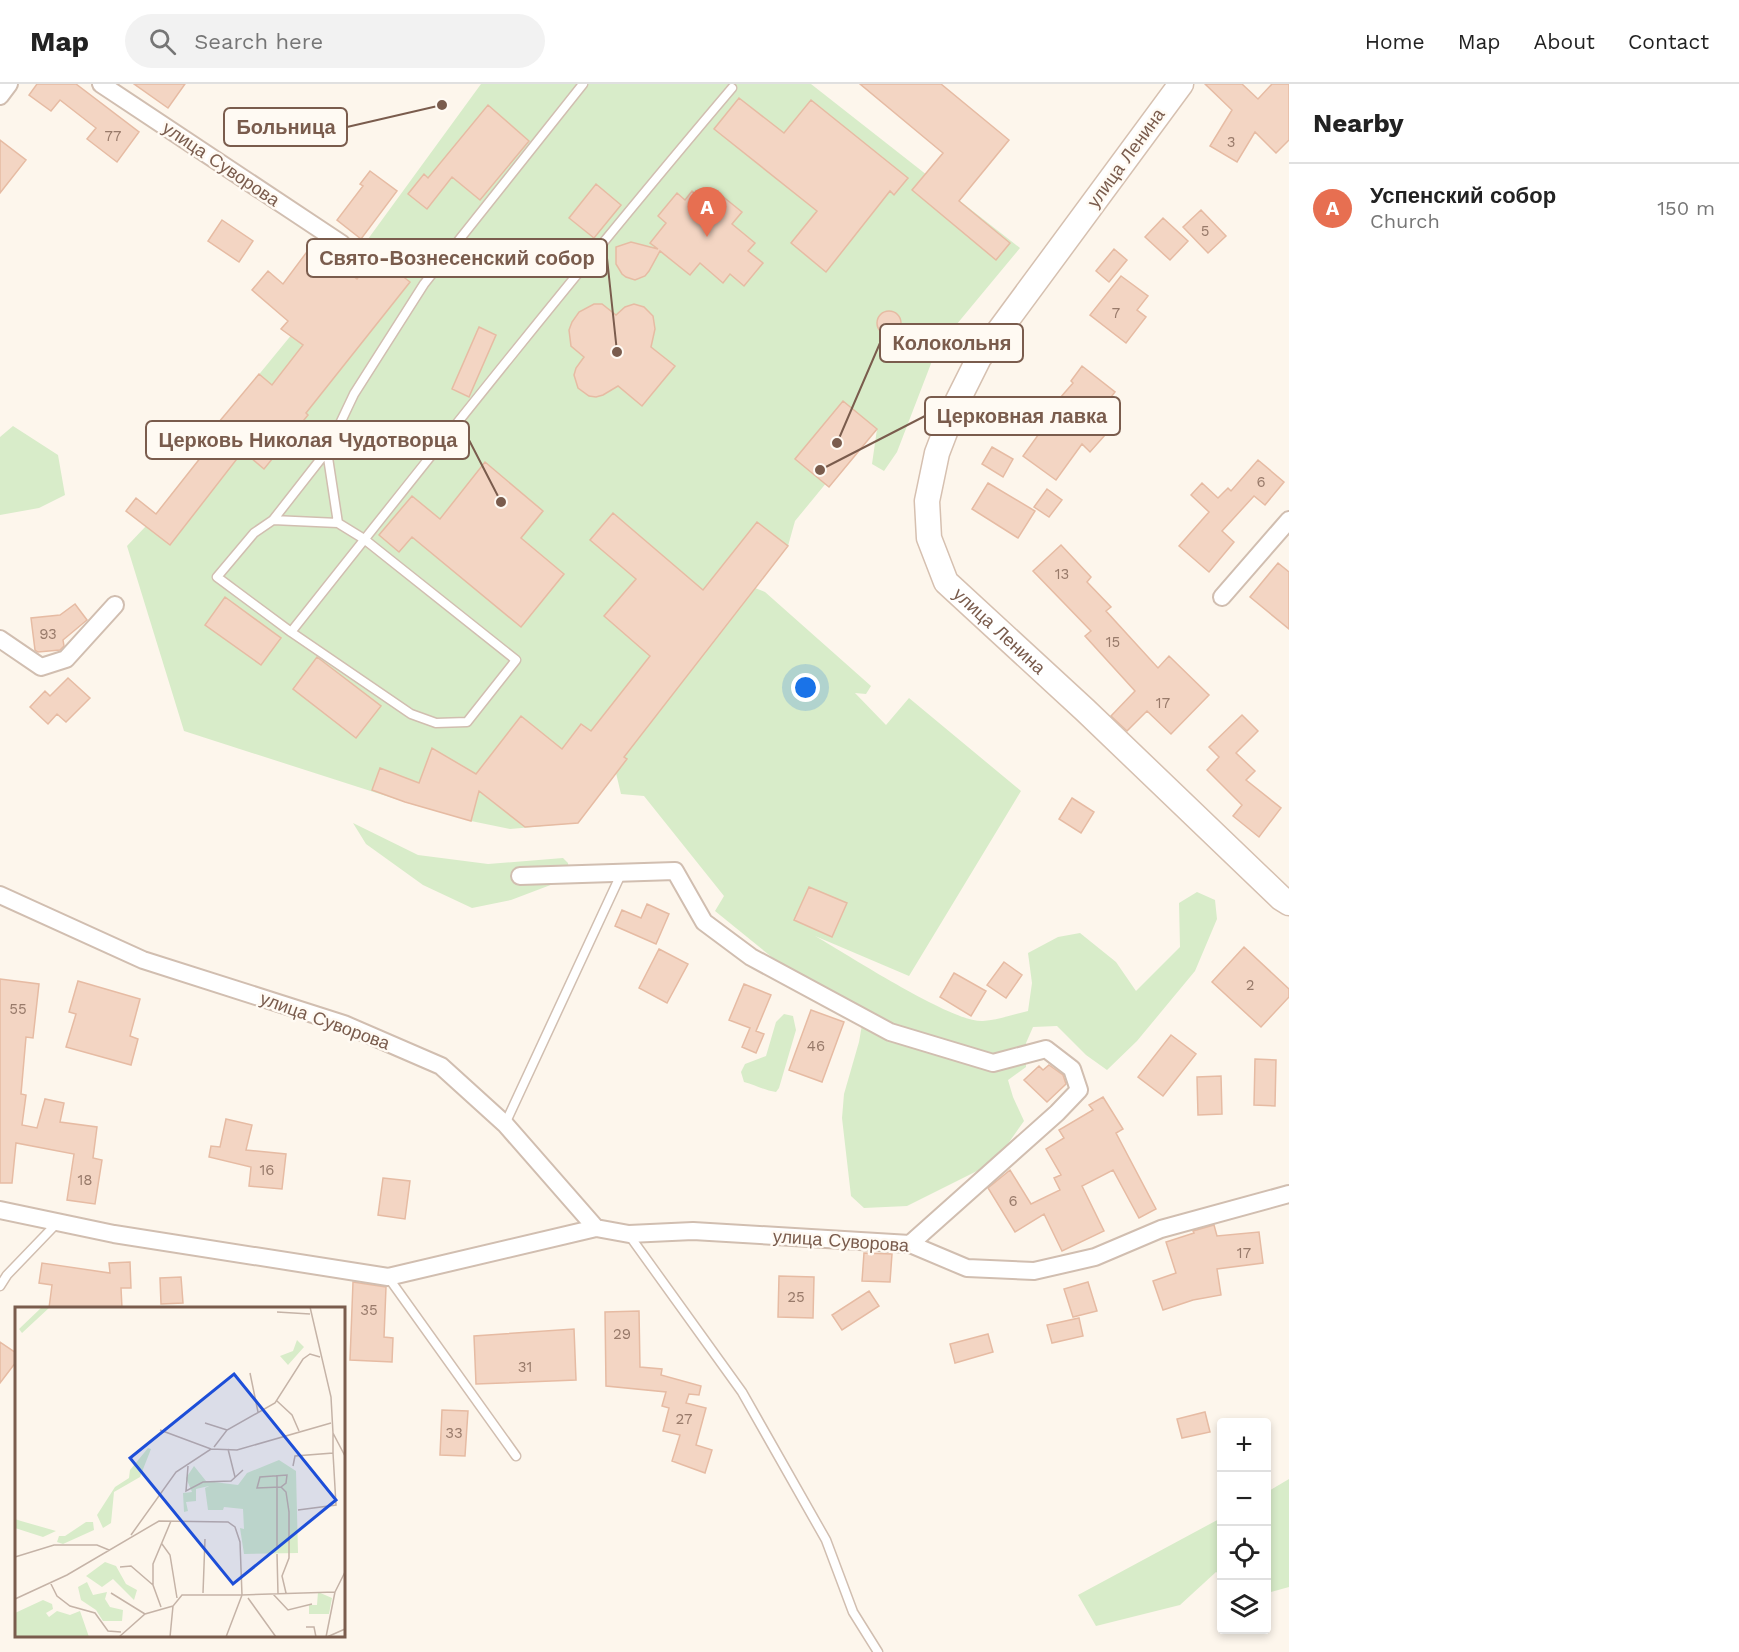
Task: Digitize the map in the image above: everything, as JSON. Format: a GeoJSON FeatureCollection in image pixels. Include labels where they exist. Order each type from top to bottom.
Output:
{"type":"FeatureCollection","features":[{"type":"Feature","properties":{"kind":"main road","name":"улица Ленина"},"geometry":{"type":"LineString","coordinates":[[1181,84],[979,358],[955,406],[937,453],[927,501],[929,538],[946,582],[1085,710],[1281,898],[1289,903]]}},
{"type":"Feature","properties":{"kind":"street"},"geometry":{"type":"LineString","coordinates":[[0,96],[9,84]]}},
{"type":"Feature","properties":{"kind":"street","name":"улица Суворова"},"geometry":{"type":"LineString","coordinates":[[101,84],[342,244]]}},
{"type":"Feature","properties":{"kind":"street"},"geometry":{"type":"LineString","coordinates":[[1222,597],[1289,520]]}},
{"type":"Feature","properties":{"kind":"street"},"geometry":{"type":"LineString","coordinates":[[0,639],[41,667],[66,659],[116,605]]}},
{"type":"Feature","properties":{"kind":"street"},"geometry":{"type":"LineString","coordinates":[[520,876],[675,871],[704,922],[741,950],[890,1032],[993,1063],[1046,1049],[1072,1069],[1079,1090],[1058,1113],[910,1244]]}},
{"type":"Feature","properties":{"kind":"street","name":"улица Суворова"},"geometry":{"type":"LineString","coordinates":[[0,895],[142,960],[344,1024],[441,1066],[505,1124],[596,1228]]}},
{"type":"Feature","properties":{"kind":"street","name":"улица Суворова"},"geometry":{"type":"LineString","coordinates":[[0,1210],[114,1234],[388,1277],[596,1228],[629,1234],[693,1231],[910,1244],[967,1268],[1034,1270],[1095,1257],[1161,1229],[1289,1194]]}},
{"type":"Feature","properties":{"kind":"lane"},"geometry":{"type":"LineString","coordinates":[[273,520],[338,523],[364,539],[516,660],[467,722],[436,723],[411,714],[217,578],[254,533],[273,520],[327,451],[354,394],[424,284],[583,84]]}},
{"type":"Feature","properties":{"kind":"lane"},"geometry":{"type":"LineString","coordinates":[[291,632],[632,206],[732,88]]}},
{"type":"Feature","properties":{"kind":"lane"},"geometry":{"type":"LineString","coordinates":[[327,451],[338,523]]}},
{"type":"Feature","properties":{"kind":"lane"},"geometry":{"type":"LineString","coordinates":[[505,1124],[622,872]]}},
{"type":"Feature","properties":{"kind":"lane"},"geometry":{"type":"LineString","coordinates":[[0,1286],[59,1222]]}},
{"type":"Feature","properties":{"kind":"lane"},"geometry":{"type":"LineString","coordinates":[[629,1234],[742,1392],[826,1540],[853,1612],[878,1652]]}},
{"type":"Feature","properties":{"kind":"lane"},"geometry":{"type":"LineString","coordinates":[[388,1277],[516,1456]]}},
{"type":"Feature","properties":{"kind":"green space"},"geometry":{"type":"Polygon","coordinates":[[[481,84],[811,84],[1020,248],[937,348],[897,452],[884,471],[872,464],[877,429],[873,426],[795,521],[788,546],[755,588],[765,592],[871,686],[866,694],[855,693],[886,725],[909,698],[1021,791],[909,976],[815,936],[925,1000],[968,1019],[983,1021],[1028,1011],[1032,983],[1028,953],[1058,937],[1080,933],[1116,962],[1136,991],[1180,947],[1179,903],[1197,892],[1215,900],[1217,919],[1195,971],[1137,1041],[1107,1070],[1086,1055],[1057,1026],[1033,1027],[1026,1043],[1026,1067],[1008,1080],[1024,1121],[995,1162],[907,1206],[864,1208],[851,1196],[842,1118],[844,1094],[863,1019],[784,967],[715,911],[724,896],[644,796],[621,794],[616,773],[578,823],[510,829],[411,804],[184,731],[127,546],[146,526],[216,438],[215,428],[352,261],[481,84]]]}},
{"type":"Feature","properties":{"kind":"green space"},"geometry":{"type":"Polygon","coordinates":[[[13,426],[58,455],[65,495],[39,508],[0,515],[0,437],[13,426]]]}},
{"type":"Feature","properties":{"kind":"green space"},"geometry":{"type":"Polygon","coordinates":[[[353,823],[418,855],[488,864],[563,858],[568,863],[569,878],[511,900],[472,908],[423,885],[366,844],[353,823]]]}},
{"type":"Feature","properties":{"kind":"green space"},"geometry":{"type":"Polygon","coordinates":[[[784,1014],[793,1016],[796,1030],[779,1088],[776,1092],[744,1082],[741,1072],[745,1064],[766,1056],[776,1022],[784,1014]]]}},
{"type":"Feature","properties":{"kind":"green space"},"geometry":{"type":"Polygon","coordinates":[[[1289,1479],[1289,1587],[1271,1592],[1271,1526],[1271,1490],[1289,1479]]]}},
{"type":"Feature","properties":{"kind":"green space"},"geometry":{"type":"Polygon","coordinates":[[[1217,1520],[1217,1573],[1180,1605],[1096,1626],[1078,1595],[1217,1520]]]}},
{"type":"Feature","properties":{"kind":"building"},"geometry":{"type":"Polygon","coordinates":[[[37,84],[76,84],[139,132],[117,162],[87,139],[96,128],[60,100],[51,111],[29,95],[37,84]]]}},
{"type":"Feature","properties":{"kind":"building"},"geometry":{"type":"Polygon","coordinates":[[[134,84],[185,84],[168,108],[134,84]]]}},
{"type":"Feature","properties":{"kind":"building"},"geometry":{"type":"Polygon","coordinates":[[[860,84],[941,84],[1009,140],[959,201],[1010,243],[996,260],[912,190],[943,153],[860,84]]]}},
{"type":"Feature","properties":{"kind":"building"},"geometry":{"type":"Polygon","coordinates":[[[1205,84],[1242,84],[1258,99],[1272,84],[1289,84],[1289,140],[1276,153],[1255,132],[1237,162],[1210,146],[1232,110],[1205,84]]]}},
{"type":"Feature","properties":{"kind":"building"},"geometry":{"type":"Polygon","coordinates":[[[739,98],[784,133],[811,100],[908,178],[894,195],[890,191],[826,272],[791,243],[817,211],[714,129],[739,98]]]}},
{"type":"Feature","properties":{"kind":"building"},"geometry":{"type":"Polygon","coordinates":[[[488,105],[529,141],[480,200],[452,177],[427,209],[408,194],[424,174],[428,178],[488,105]]]}},
{"type":"Feature","properties":{"kind":"building"},"geometry":{"type":"Polygon","coordinates":[[[0,140],[26,160],[0,193],[0,140]]]}},
{"type":"Feature","properties":{"kind":"building"},"geometry":{"type":"Polygon","coordinates":[[[370,171],[397,191],[361,239],[337,220],[363,186],[360,184],[370,171]]]}},
{"type":"Feature","properties":{"kind":"building"},"geometry":{"type":"Polygon","coordinates":[[[596,184],[621,205],[594,238],[569,218],[596,184]]]}},
{"type":"Feature","properties":{"kind":"building"},"geometry":{"type":"Polygon","coordinates":[[[692,191],[712,207],[721,195],[742,212],[732,224],[755,243],[748,251],[763,263],[744,286],[730,274],[723,283],[700,263],[690,275],[660,251],[645,276],[635,280],[622,274],[616,264],[616,247],[631,242],[658,249],[650,243],[666,223],[658,216],[677,193],[685,200],[692,191]]]}},
{"type":"Feature","properties":{"kind":"building"},"geometry":{"type":"Polygon","coordinates":[[[1201,210],[1226,236],[1208,253],[1183,227],[1201,210]]]}},
{"type":"Feature","properties":{"kind":"building"},"geometry":{"type":"Polygon","coordinates":[[[1163,218],[1188,241],[1170,260],[1145,237],[1163,218]]]}},
{"type":"Feature","properties":{"kind":"building"},"geometry":{"type":"Polygon","coordinates":[[[222,220],[253,241],[239,262],[208,241],[222,220]]]}},
{"type":"Feature","properties":{"kind":"building"},"geometry":{"type":"Polygon","coordinates":[[[312,245],[357,279],[376,255],[410,282],[264,469],[243,451],[170,545],[126,511],[136,498],[156,514],[220,433],[214,428],[259,374],[272,385],[303,345],[281,329],[288,321],[252,290],[268,271],[283,284],[312,245]]]}},
{"type":"Feature","properties":{"kind":"building"},"geometry":{"type":"Polygon","coordinates":[[[1114,249],[1127,260],[1109,282],[1096,271],[1114,249]]]}},
{"type":"Feature","properties":{"kind":"building"},"geometry":{"type":"Polygon","coordinates":[[[1121,276],[1148,296],[1137,310],[1146,317],[1126,343],[1090,315],[1121,276]]]}},
{"type":"Feature","properties":{"kind":"building"},"geometry":{"type":"Polygon","coordinates":[[[594,304],[602,304],[616,315],[625,307],[634,304],[644,307],[653,316],[655,329],[651,347],[675,366],[642,406],[618,386],[596,397],[589,396],[578,388],[574,375],[584,357],[571,346],[569,330],[579,312],[594,304]]]}},
{"type":"Feature","properties":{"kind":"building"},"geometry":{"type":"Polygon","coordinates":[[[889,311],[894,312],[900,318],[900,328],[894,334],[889,335],[884,334],[878,328],[877,323],[878,318],[884,312],[889,311]]]}},
{"type":"Feature","properties":{"kind":"building"},"geometry":{"type":"Polygon","coordinates":[[[479,327],[496,335],[469,397],[452,389],[479,327]]]}},
{"type":"Feature","properties":{"kind":"building"},"geometry":{"type":"Polygon","coordinates":[[[1082,366],[1115,392],[1098,414],[1101,417],[1094,425],[1105,435],[1090,452],[1082,444],[1056,480],[1023,456],[1051,417],[1047,413],[1073,383],[1071,381],[1082,366]]]}},
{"type":"Feature","properties":{"kind":"building"},"geometry":{"type":"Polygon","coordinates":[[[843,401],[877,429],[829,487],[795,459],[843,401]]]}},
{"type":"Feature","properties":{"kind":"building"},"geometry":{"type":"Polygon","coordinates":[[[992,447],[1013,459],[1003,477],[982,464],[992,447]]]}},
{"type":"Feature","properties":{"kind":"building"},"geometry":{"type":"Polygon","coordinates":[[[1258,460],[1284,482],[1265,505],[1254,496],[1222,531],[1234,542],[1209,572],[1179,546],[1209,512],[1191,495],[1202,483],[1218,498],[1228,488],[1231,491],[1258,460]]]}},
{"type":"Feature","properties":{"kind":"building"},"geometry":{"type":"Polygon","coordinates":[[[485,462],[543,511],[521,538],[564,574],[521,627],[412,537],[399,552],[379,535],[412,496],[440,519],[485,462]]]}},
{"type":"Feature","properties":{"kind":"building"},"geometry":{"type":"Polygon","coordinates":[[[988,483],[1035,511],[1018,538],[972,509],[988,483]]]}},
{"type":"Feature","properties":{"kind":"building"},"geometry":{"type":"Polygon","coordinates":[[[1047,489],[1062,500],[1049,517],[1034,507],[1047,489]]]}},
{"type":"Feature","properties":{"kind":"building"},"geometry":{"type":"Polygon","coordinates":[[[613,513],[703,590],[757,522],[788,546],[624,757],[627,759],[578,823],[525,827],[479,791],[471,821],[372,790],[380,768],[419,783],[432,748],[476,774],[521,716],[562,749],[581,724],[591,731],[650,656],[604,616],[636,579],[590,540],[613,513]]]}},
{"type":"Feature","properties":{"kind":"building"},"geometry":{"type":"Polygon","coordinates":[[[1061,545],[1091,577],[1087,582],[1111,607],[1106,611],[1158,668],[1169,656],[1209,695],[1171,734],[1147,711],[1127,731],[1111,716],[1135,691],[1085,636],[1091,631],[1033,571],[1061,545]]]}},
{"type":"Feature","properties":{"kind":"building"},"geometry":{"type":"Polygon","coordinates":[[[1278,563],[1289,572],[1289,629],[1250,597],[1278,563]]]}},
{"type":"Feature","properties":{"kind":"building"},"geometry":{"type":"Polygon","coordinates":[[[225,597],[281,638],[261,665],[205,625],[225,597]]]}},
{"type":"Feature","properties":{"kind":"building"},"geometry":{"type":"Polygon","coordinates":[[[75,604],[87,620],[63,640],[64,646],[60,650],[38,652],[35,650],[31,618],[60,615],[75,604]]]}},
{"type":"Feature","properties":{"kind":"building"},"geometry":{"type":"Polygon","coordinates":[[[317,657],[381,706],[356,738],[293,689],[317,657]]]}},
{"type":"Feature","properties":{"kind":"building"},"geometry":{"type":"Polygon","coordinates":[[[68,678],[90,698],[66,722],[57,714],[48,724],[30,707],[45,691],[50,696],[68,678]]]}},
{"type":"Feature","properties":{"kind":"building"},"geometry":{"type":"Polygon","coordinates":[[[1242,715],[1258,731],[1236,753],[1255,771],[1246,780],[1281,808],[1259,837],[1233,816],[1242,805],[1207,770],[1219,757],[1209,747],[1242,715]]]}},
{"type":"Feature","properties":{"kind":"building"},"geometry":{"type":"Polygon","coordinates":[[[1072,798],[1094,812],[1081,833],[1059,819],[1072,798]]]}},
{"type":"Feature","properties":{"kind":"building"},"geometry":{"type":"Polygon","coordinates":[[[809,887],[847,903],[832,937],[794,920],[809,887]]]}},
{"type":"Feature","properties":{"kind":"building"},"geometry":{"type":"Polygon","coordinates":[[[647,904],[669,914],[656,944],[615,926],[622,910],[641,918],[647,904]]]}},
{"type":"Feature","properties":{"kind":"building"},"geometry":{"type":"Polygon","coordinates":[[[1244,947],[1289,989],[1289,997],[1261,1027],[1212,982],[1244,947]]]}},
{"type":"Feature","properties":{"kind":"building"},"geometry":{"type":"Polygon","coordinates":[[[659,949],[688,964],[667,1003],[639,988],[659,949]]]}},
{"type":"Feature","properties":{"kind":"building"},"geometry":{"type":"Polygon","coordinates":[[[1004,962],[1022,975],[1006,998],[987,985],[1004,962]]]}},
{"type":"Feature","properties":{"kind":"building"},"geometry":{"type":"Polygon","coordinates":[[[954,973],[986,991],[971,1016],[940,997],[954,973]]]}},
{"type":"Feature","properties":{"kind":"building"},"geometry":{"type":"Polygon","coordinates":[[[0,979],[39,984],[33,1038],[26,1037],[21,1094],[26,1095],[22,1125],[37,1128],[45,1099],[64,1103],[60,1122],[97,1127],[93,1158],[102,1160],[95,1204],[67,1200],[74,1154],[16,1143],[12,1183],[0,1183],[0,979]]]}},
{"type":"Feature","properties":{"kind":"building"},"geometry":{"type":"Polygon","coordinates":[[[78,981],[140,999],[130,1036],[138,1039],[131,1065],[66,1047],[76,1014],[69,1012],[78,981]]]}},
{"type":"Feature","properties":{"kind":"building"},"geometry":{"type":"Polygon","coordinates":[[[744,984],[771,995],[756,1031],[764,1034],[756,1053],[742,1047],[750,1028],[729,1020],[744,984]]]}},
{"type":"Feature","properties":{"kind":"building"},"geometry":{"type":"Polygon","coordinates":[[[811,1010],[844,1022],[822,1082],[789,1070],[811,1010]]]}},
{"type":"Feature","properties":{"kind":"building"},"geometry":{"type":"Polygon","coordinates":[[[1171,1035],[1196,1054],[1163,1096],[1138,1077],[1171,1035]]]}},
{"type":"Feature","properties":{"kind":"building"},"geometry":{"type":"Polygon","coordinates":[[[1255,1059],[1276,1060],[1275,1106],[1254,1105],[1255,1059]]]}},
{"type":"Feature","properties":{"kind":"building"},"geometry":{"type":"Polygon","coordinates":[[[1049,1065],[1063,1075],[1066,1084],[1047,1102],[1024,1080],[1039,1066],[1043,1070],[1049,1065]]]}},
{"type":"Feature","properties":{"kind":"building"},"geometry":{"type":"Polygon","coordinates":[[[1221,1076],[1222,1114],[1198,1115],[1197,1077],[1221,1076]]]}},
{"type":"Feature","properties":{"kind":"building"},"geometry":{"type":"Polygon","coordinates":[[[1103,1097],[1123,1129],[1116,1133],[1156,1209],[1139,1218],[1113,1170],[1082,1186],[1104,1231],[1062,1251],[1044,1214],[1015,1232],[988,1188],[1010,1170],[1031,1204],[1060,1190],[1054,1178],[1061,1175],[1046,1149],[1064,1138],[1059,1130],[1093,1110],[1089,1105],[1103,1097]]]}},
{"type":"Feature","properties":{"kind":"building"},"geometry":{"type":"Polygon","coordinates":[[[226,1119],[252,1125],[246,1150],[286,1154],[282,1189],[249,1186],[251,1167],[209,1157],[211,1146],[220,1147],[226,1119]]]}},
{"type":"Feature","properties":{"kind":"building"},"geometry":{"type":"Polygon","coordinates":[[[383,1178],[410,1181],[405,1219],[378,1215],[383,1178]]]}},
{"type":"Feature","properties":{"kind":"building"},"geometry":{"type":"Polygon","coordinates":[[[1214,1225],[1217,1236],[1259,1232],[1263,1263],[1217,1269],[1221,1295],[1193,1300],[1163,1310],[1153,1281],[1176,1273],[1166,1242],[1214,1225]]]}},
{"type":"Feature","properties":{"kind":"building"},"geometry":{"type":"Polygon","coordinates":[[[864,1253],[892,1254],[890,1282],[862,1281],[864,1253]]]}},
{"type":"Feature","properties":{"kind":"building"},"geometry":{"type":"Polygon","coordinates":[[[130,1262],[131,1288],[121,1288],[122,1307],[49,1307],[52,1285],[39,1283],[42,1263],[110,1273],[109,1263],[130,1262]]]}},
{"type":"Feature","properties":{"kind":"building"},"geometry":{"type":"Polygon","coordinates":[[[779,1276],[814,1277],[813,1318],[778,1317],[779,1276]]]}},
{"type":"Feature","properties":{"kind":"building"},"geometry":{"type":"Polygon","coordinates":[[[181,1277],[183,1303],[161,1304],[160,1278],[181,1277]]]}},
{"type":"Feature","properties":{"kind":"building"},"geometry":{"type":"Polygon","coordinates":[[[353,1282],[386,1287],[384,1337],[393,1338],[392,1362],[350,1360],[353,1282]]]}},
{"type":"Feature","properties":{"kind":"building"},"geometry":{"type":"Polygon","coordinates":[[[1088,1282],[1097,1311],[1073,1317],[1064,1289],[1088,1282]]]}},
{"type":"Feature","properties":{"kind":"building"},"geometry":{"type":"Polygon","coordinates":[[[869,1291],[879,1306],[842,1330],[832,1315],[869,1291]]]}},
{"type":"Feature","properties":{"kind":"building"},"geometry":{"type":"Polygon","coordinates":[[[639,1311],[640,1367],[662,1369],[661,1375],[701,1386],[699,1395],[689,1394],[686,1403],[706,1408],[696,1445],[712,1450],[705,1473],[672,1461],[680,1435],[663,1431],[669,1408],[662,1406],[666,1392],[606,1386],[605,1312],[639,1311]]]}},
{"type":"Feature","properties":{"kind":"building"},"geometry":{"type":"Polygon","coordinates":[[[1079,1318],[1083,1336],[1052,1343],[1047,1325],[1079,1318]]]}},
{"type":"Feature","properties":{"kind":"building"},"geometry":{"type":"Polygon","coordinates":[[[574,1329],[576,1380],[476,1384],[474,1336],[574,1329]]]}},
{"type":"Feature","properties":{"kind":"building"},"geometry":{"type":"Polygon","coordinates":[[[988,1334],[993,1352],[955,1363],[950,1344],[988,1334]]]}},
{"type":"Feature","properties":{"kind":"building"},"geometry":{"type":"Polygon","coordinates":[[[0,1342],[15,1352],[15,1363],[0,1383],[0,1342]]]}},
{"type":"Feature","properties":{"kind":"building"},"geometry":{"type":"Polygon","coordinates":[[[442,1410],[468,1411],[465,1456],[440,1455],[442,1410]]]}},
{"type":"Feature","properties":{"kind":"building"},"geometry":{"type":"Polygon","coordinates":[[[1205,1412],[1210,1432],[1182,1438],[1177,1419],[1205,1412]]]}},
{"type":"Feature","properties":{"kind":"place","name":"Больница"},"geometry":{"type":"Point","coordinates":[442,105]}},
{"type":"Feature","properties":{"kind":"place","name":"Успенский собор"},"geometry":{"type":"Point","coordinates":[707,237]}},
{"type":"Feature","properties":{"kind":"place","name":"Свято-Вознесенский собор"},"geometry":{"type":"Point","coordinates":[617,352]}},
{"type":"Feature","properties":{"kind":"place","name":"Колокольня"},"geometry":{"type":"Point","coordinates":[837,443]}},
{"type":"Feature","properties":{"kind":"place","name":"Церковная лавка"},"geometry":{"type":"Point","coordinates":[820,470]}},
{"type":"Feature","properties":{"kind":"place","name":"Церковь Николая Чудотворца"},"geometry":{"type":"Point","coordinates":[501,502]}}]}
